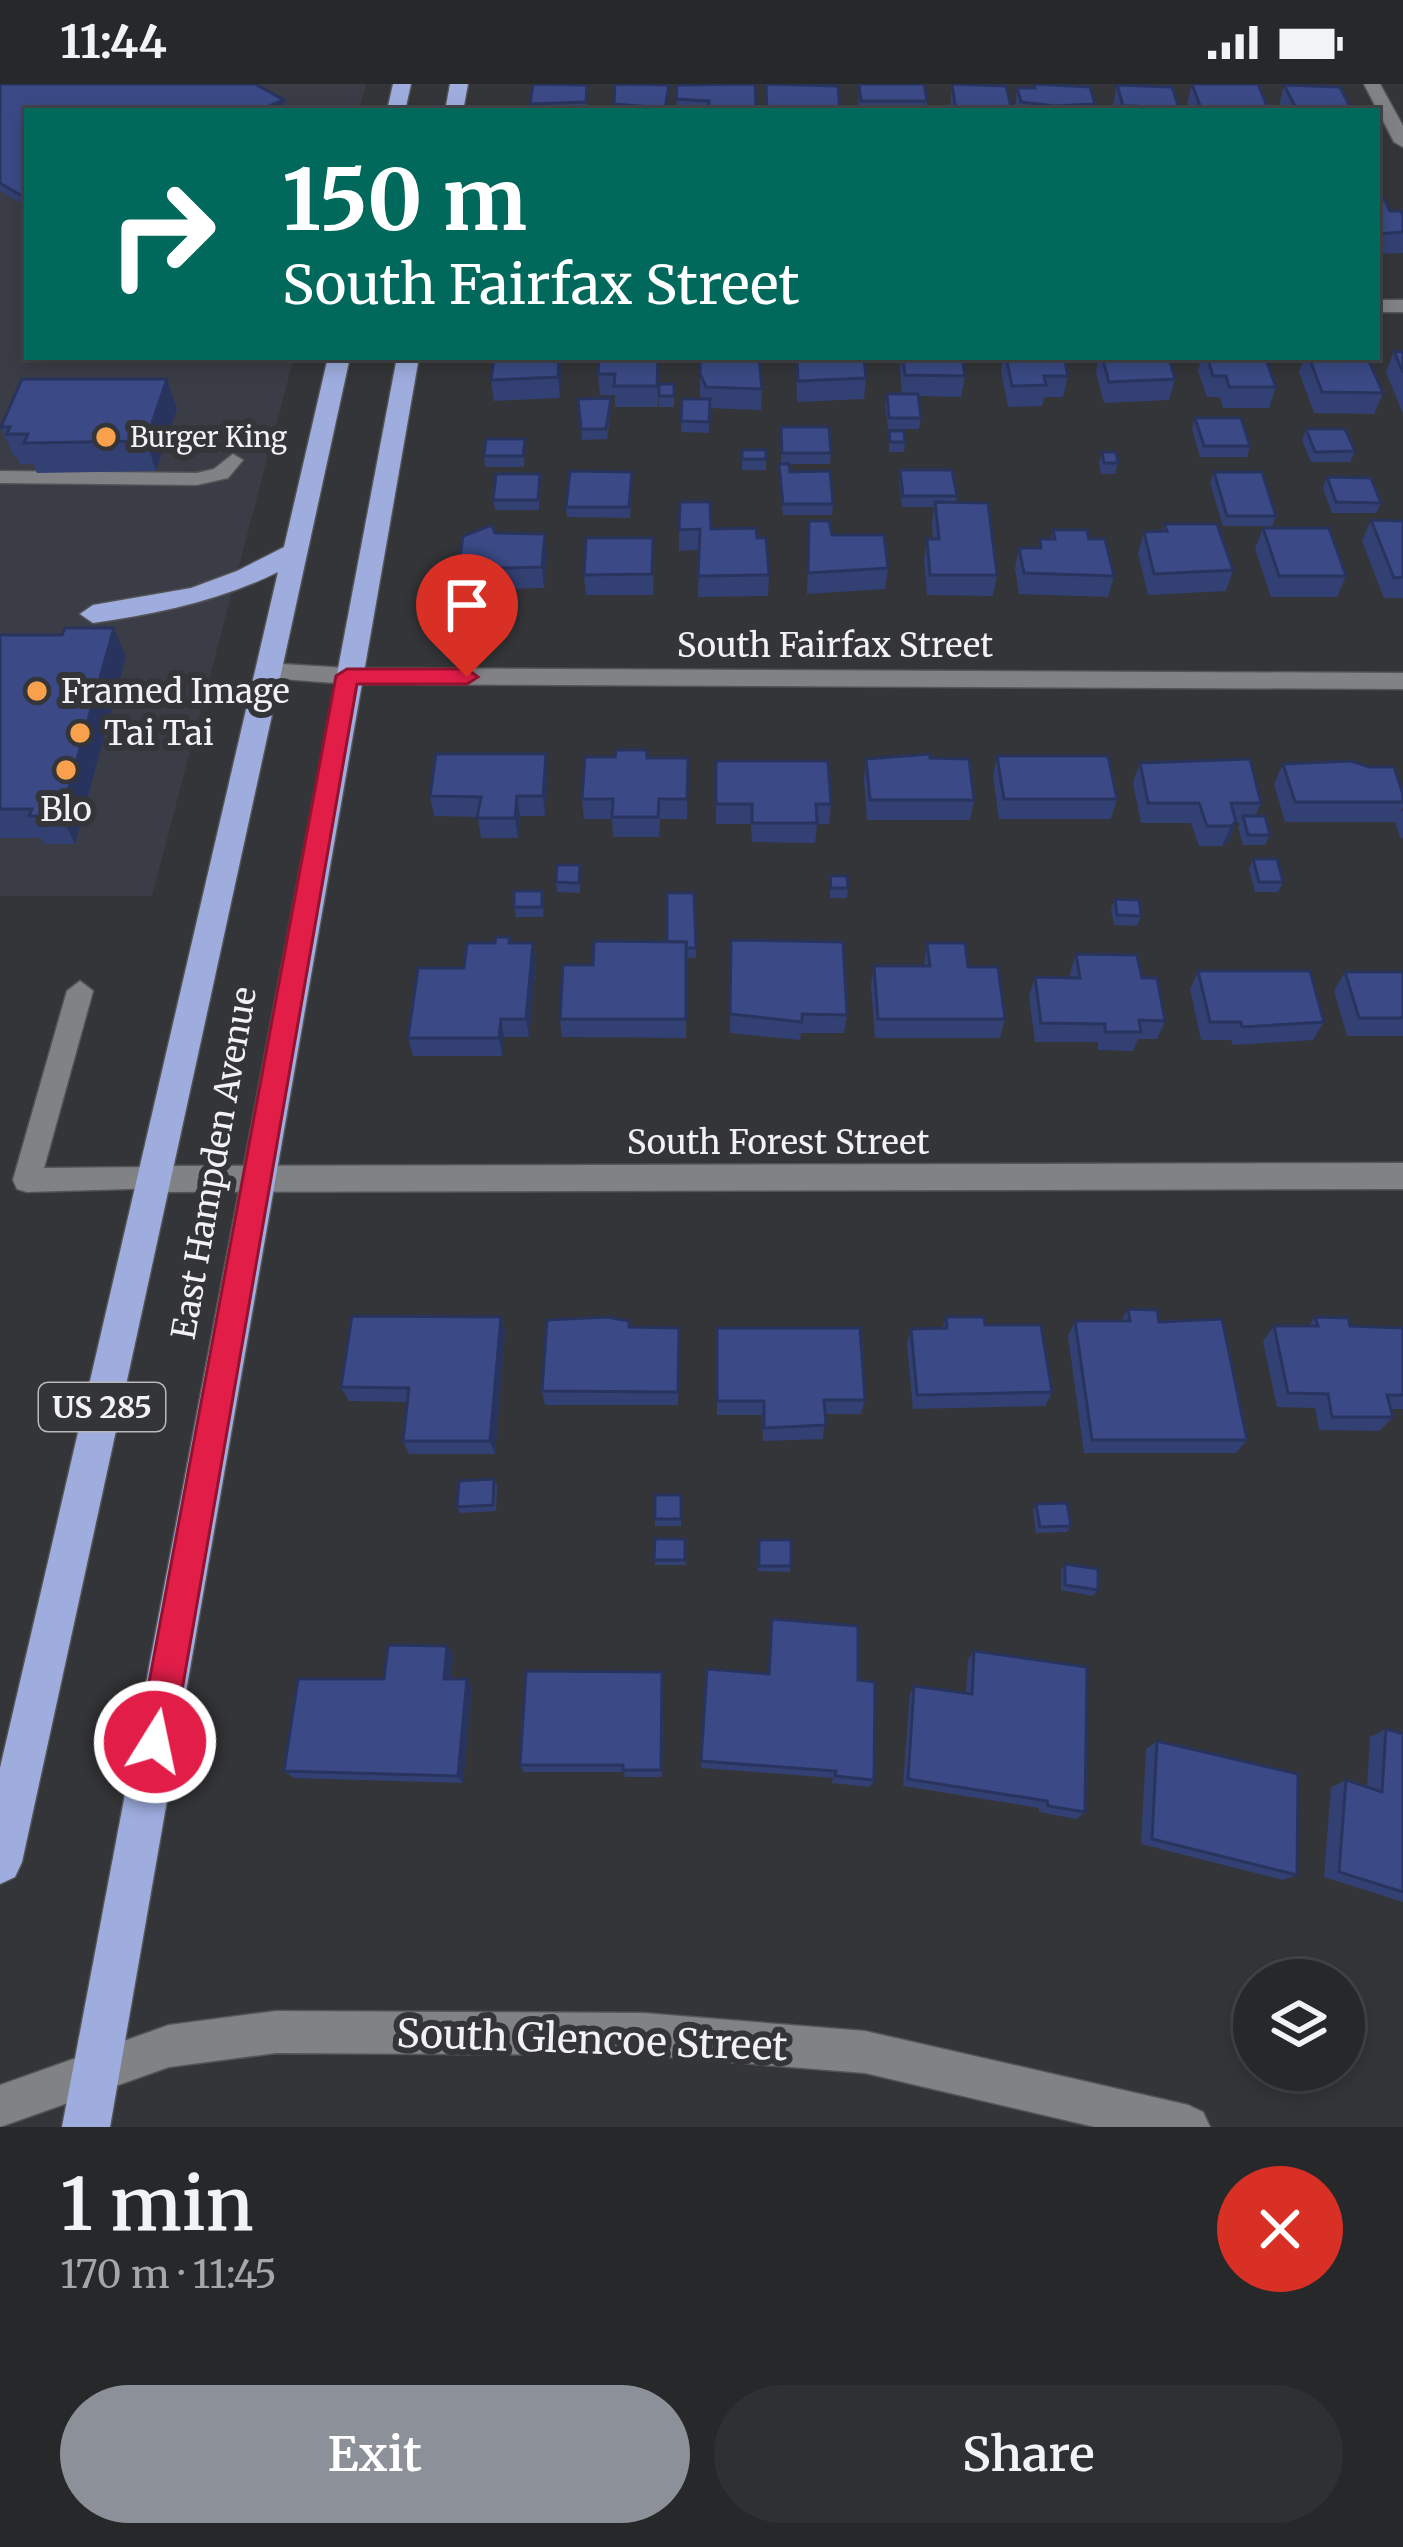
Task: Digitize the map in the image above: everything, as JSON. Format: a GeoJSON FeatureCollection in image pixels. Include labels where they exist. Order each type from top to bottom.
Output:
{"type":"FeatureCollection","features":[{"type":"Feature","properties":{"kind":"highway","name":"East Hampden Avenue"},"geometry":{"type":"LineString","coordinates":[[0,1862],[338,360]]}},
{"type":"Feature","properties":{"kind":"highway","name":"East Hampden Avenue"},"geometry":{"type":"LineString","coordinates":[[86,2127],[407,360]]}},
{"type":"Feature","properties":{"kind":"highway"},"geometry":{"type":"LineString","coordinates":[[93,614],[155,606],[219,590],[294,552]]}},
{"type":"Feature","properties":{"kind":"street"},"geometry":{"type":"LineString","coordinates":[[1372,84],[1403,142]]}},
{"type":"Feature","properties":{"kind":"street","name":"South Fairfax Street"},"geometry":{"type":"LineString","coordinates":[[266,671],[347,676],[1403,681]]}},
{"type":"Feature","properties":{"kind":"street","name":"South Forest Street"},"geometry":{"type":"LineString","coordinates":[[153,1179],[1403,1176]]}},
{"type":"Feature","properties":{"kind":"street","name":"South Glencoe Street"},"geometry":{"type":"LineString","coordinates":[[0,2107],[169,2046],[276,2032],[643,2034],[866,2052],[1188,2127]]}},
{"type":"Feature","properties":{"kind":"lane"},"geometry":{"type":"LineString","coordinates":[[0,477],[197,479],[221,475],[233,460]]}},
{"type":"Feature","properties":{"kind":"lane"},"geometry":{"type":"LineString","coordinates":[[80,991],[27,1180],[153,1179]]}},
{"type":"Feature","properties":{"kind":"shaded area"},"geometry":{"type":"Polygon","coordinates":[[[0,84],[366,84],[360,108],[24,108],[24,360],[293,360],[152,896],[0,896],[0,84]]]}},
{"type":"Feature","properties":{"kind":"building"},"geometry":{"type":"Polygon","coordinates":[[[0,84],[255,84],[284,100],[264,108],[24,108],[24,194],[0,183],[0,84]]]}},
{"type":"Feature","properties":{"kind":"building"},"geometry":{"type":"Polygon","coordinates":[[[533,84],[587,85],[586,102],[530,104],[533,84]]]}},
{"type":"Feature","properties":{"kind":"building"},"geometry":{"type":"Polygon","coordinates":[[[615,84],[669,85],[665,108],[614,104],[615,84]]]}},
{"type":"Feature","properties":{"kind":"building"},"geometry":{"type":"Polygon","coordinates":[[[755,84],[756,108],[709,108],[709,101],[676,99],[677,85],[755,84]]]}},
{"type":"Feature","properties":{"kind":"building"},"geometry":{"type":"Polygon","coordinates":[[[766,84],[838,86],[840,108],[767,108],[766,84]]]}},
{"type":"Feature","properties":{"kind":"building"},"geometry":{"type":"Polygon","coordinates":[[[859,84],[924,84],[927,101],[861,101],[859,84]]]}},
{"type":"Feature","properties":{"kind":"building"},"geometry":{"type":"Polygon","coordinates":[[[952,84],[1006,86],[1011,108],[956,108],[952,84]]]}},
{"type":"Feature","properties":{"kind":"building"},"geometry":{"type":"Polygon","coordinates":[[[1034,84],[1090,87],[1095,104],[1021,102],[1017,88],[1035,88],[1034,84]]]}},
{"type":"Feature","properties":{"kind":"building"},"geometry":{"type":"Polygon","coordinates":[[[1192,84],[1258,84],[1268,108],[1201,108],[1192,84]]]}},
{"type":"Feature","properties":{"kind":"building"},"geometry":{"type":"Polygon","coordinates":[[[1117,85],[1172,87],[1179,108],[1138,108],[1123,106],[1117,85]]]}},
{"type":"Feature","properties":{"kind":"building"},"geometry":{"type":"Polygon","coordinates":[[[1284,85],[1340,87],[1350,108],[1309,108],[1296,108],[1284,85]]]}},
{"type":"Feature","properties":{"kind":"building"},"geometry":{"type":"Polygon","coordinates":[[[1380,191],[1390,211],[1401,211],[1403,232],[1380,234],[1380,191]]]}},
{"type":"Feature","properties":{"kind":"building"},"geometry":{"type":"Polygon","coordinates":[[[1394,351],[1403,352],[1403,373],[1394,351]]]}},
{"type":"Feature","properties":{"kind":"building"},"geometry":{"type":"Polygon","coordinates":[[[494,360],[559,360],[558,377],[491,380],[494,360]]]}},
{"type":"Feature","properties":{"kind":"building"},"geometry":{"type":"Polygon","coordinates":[[[599,360],[658,360],[657,386],[614,386],[615,374],[598,374],[599,360]]]}},
{"type":"Feature","properties":{"kind":"building"},"geometry":{"type":"Polygon","coordinates":[[[700,360],[759,360],[762,389],[706,387],[700,360]]]}},
{"type":"Feature","properties":{"kind":"building"},"geometry":{"type":"Polygon","coordinates":[[[797,360],[864,360],[866,378],[798,381],[797,360]]]}},
{"type":"Feature","properties":{"kind":"building"},"geometry":{"type":"Polygon","coordinates":[[[903,360],[962,360],[965,376],[905,375],[903,360]]]}},
{"type":"Feature","properties":{"kind":"building"},"geometry":{"type":"Polygon","coordinates":[[[1007,360],[1065,360],[1068,376],[1044,376],[1046,385],[1012,386],[1007,360]]]}},
{"type":"Feature","properties":{"kind":"building"},"geometry":{"type":"Polygon","coordinates":[[[1103,360],[1170,360],[1175,379],[1109,382],[1103,360]]]}},
{"type":"Feature","properties":{"kind":"building"},"geometry":{"type":"Polygon","coordinates":[[[1208,360],[1266,360],[1276,387],[1229,387],[1226,376],[1213,376],[1208,360]]]}},
{"type":"Feature","properties":{"kind":"building"},"geometry":{"type":"Polygon","coordinates":[[[1310,360],[1368,360],[1383,393],[1322,392],[1310,360]]]}},
{"type":"Feature","properties":{"kind":"building"},"geometry":{"type":"Polygon","coordinates":[[[22,379],[167,379],[146,441],[24,443],[28,434],[7,434],[10,427],[1,427],[22,379]]]}},
{"type":"Feature","properties":{"kind":"building"},"geometry":{"type":"Polygon","coordinates":[[[659,384],[674,384],[674,396],[659,396],[659,384]]]}},
{"type":"Feature","properties":{"kind":"building"},"geometry":{"type":"Polygon","coordinates":[[[887,394],[918,394],[921,418],[889,418],[887,394]]]}},
{"type":"Feature","properties":{"kind":"building"},"geometry":{"type":"Polygon","coordinates":[[[611,398],[606,429],[581,429],[578,399],[611,398]]]}},
{"type":"Feature","properties":{"kind":"building"},"geometry":{"type":"Polygon","coordinates":[[[682,399],[710,399],[709,422],[681,421],[682,399]]]}},
{"type":"Feature","properties":{"kind":"building"},"geometry":{"type":"Polygon","coordinates":[[[1195,418],[1241,418],[1250,446],[1204,446],[1195,418]]]}},
{"type":"Feature","properties":{"kind":"building"},"geometry":{"type":"Polygon","coordinates":[[[781,427],[829,427],[831,453],[782,453],[781,427]]]}},
{"type":"Feature","properties":{"kind":"building"},"geometry":{"type":"Polygon","coordinates":[[[1306,429],[1345,429],[1355,451],[1315,452],[1306,429]]]}},
{"type":"Feature","properties":{"kind":"building"},"geometry":{"type":"Polygon","coordinates":[[[889,431],[904,431],[905,442],[890,442],[889,431]]]}},
{"type":"Feature","properties":{"kind":"building"},"geometry":{"type":"Polygon","coordinates":[[[486,439],[525,439],[523,456],[484,456],[486,439]]]}},
{"type":"Feature","properties":{"kind":"building"},"geometry":{"type":"Polygon","coordinates":[[[742,450],[766,450],[766,459],[742,459],[742,450]]]}},
{"type":"Feature","properties":{"kind":"building"},"geometry":{"type":"Polygon","coordinates":[[[1102,452],[1116,452],[1118,463],[1104,463],[1102,452]]]}},
{"type":"Feature","properties":{"kind":"building"},"geometry":{"type":"Polygon","coordinates":[[[779,464],[789,464],[790,472],[830,471],[833,504],[783,504],[779,464]]]}},
{"type":"Feature","properties":{"kind":"building"},"geometry":{"type":"Polygon","coordinates":[[[900,470],[952,470],[957,496],[903,496],[900,470]]]}},
{"type":"Feature","properties":{"kind":"building"},"geometry":{"type":"Polygon","coordinates":[[[570,471],[632,472],[629,507],[566,507],[570,471]]]}},
{"type":"Feature","properties":{"kind":"building"},"geometry":{"type":"Polygon","coordinates":[[[1214,472],[1262,472],[1276,516],[1227,516],[1214,472]]]}},
{"type":"Feature","properties":{"kind":"building"},"geometry":{"type":"Polygon","coordinates":[[[496,474],[540,474],[538,500],[493,500],[496,474]]]}},
{"type":"Feature","properties":{"kind":"building"},"geometry":{"type":"Polygon","coordinates":[[[1327,477],[1371,478],[1381,503],[1336,502],[1327,477]]]}},
{"type":"Feature","properties":{"kind":"building"},"geometry":{"type":"Polygon","coordinates":[[[680,502],[710,502],[711,529],[756,528],[757,538],[766,538],[769,575],[698,576],[700,529],[679,530],[680,502]]]}},
{"type":"Feature","properties":{"kind":"building"},"geometry":{"type":"Polygon","coordinates":[[[935,502],[988,503],[997,575],[930,575],[927,539],[939,539],[935,502]]]}},
{"type":"Feature","properties":{"kind":"building"},"geometry":{"type":"Polygon","coordinates":[[[1371,520],[1403,521],[1403,577],[1394,578],[1371,520]]]}},
{"type":"Feature","properties":{"kind":"building"},"geometry":{"type":"Polygon","coordinates":[[[809,521],[829,521],[832,535],[884,535],[888,568],[808,573],[809,521]]]}},
{"type":"Feature","properties":{"kind":"building"},"geometry":{"type":"Polygon","coordinates":[[[1164,524],[1217,524],[1233,570],[1154,574],[1144,532],[1167,531],[1164,524]]]}},
{"type":"Feature","properties":{"kind":"building"},"geometry":{"type":"Polygon","coordinates":[[[492,525],[495,533],[545,534],[542,567],[465,569],[466,565],[459,565],[463,536],[492,525]]]}},
{"type":"Feature","properties":{"kind":"building"},"geometry":{"type":"Polygon","coordinates":[[[1263,528],[1329,528],[1346,576],[1279,576],[1263,528]]]}},
{"type":"Feature","properties":{"kind":"building"},"geometry":{"type":"Polygon","coordinates":[[[1053,530],[1087,530],[1089,539],[1105,539],[1114,576],[1024,573],[1019,548],[1041,548],[1040,539],[1055,539],[1053,530]]]}},
{"type":"Feature","properties":{"kind":"building"},"geometry":{"type":"Polygon","coordinates":[[[586,538],[653,538],[652,574],[584,575],[586,538]]]}},
{"type":"Feature","properties":{"kind":"building"},"geometry":{"type":"Polygon","coordinates":[[[65,628],[114,628],[61,816],[29,816],[32,809],[0,809],[0,635],[62,635],[65,628]]]}},
{"type":"Feature","properties":{"kind":"building"},"geometry":{"type":"Polygon","coordinates":[[[616,750],[647,750],[647,758],[688,758],[687,799],[659,799],[658,817],[612,817],[613,799],[582,799],[585,757],[615,757],[616,750]]]}},
{"type":"Feature","properties":{"kind":"building"},"geometry":{"type":"Polygon","coordinates":[[[436,754],[546,754],[543,796],[517,796],[515,818],[477,818],[481,797],[430,796],[436,754]]]}},
{"type":"Feature","properties":{"kind":"building"},"geometry":{"type":"Polygon","coordinates":[[[930,754],[930,758],[969,759],[974,800],[870,800],[866,759],[930,754]]]}},
{"type":"Feature","properties":{"kind":"building"},"geometry":{"type":"Polygon","coordinates":[[[997,756],[1108,756],[1117,799],[1004,799],[997,756]]]}},
{"type":"Feature","properties":{"kind":"building"},"geometry":{"type":"Polygon","coordinates":[[[1250,759],[1261,803],[1231,803],[1236,822],[1231,826],[1207,826],[1199,803],[1148,803],[1140,763],[1250,759]]]}},
{"type":"Feature","properties":{"kind":"building"},"geometry":{"type":"Polygon","coordinates":[[[716,761],[828,761],[831,804],[816,804],[817,823],[752,823],[752,804],[716,804],[716,761]]]}},
{"type":"Feature","properties":{"kind":"building"},"geometry":{"type":"Polygon","coordinates":[[[1351,761],[1394,767],[1403,802],[1295,802],[1283,764],[1351,761]]]}},
{"type":"Feature","properties":{"kind":"building"},"geometry":{"type":"Polygon","coordinates":[[[1243,816],[1265,816],[1270,835],[1248,835],[1243,816]]]}},
{"type":"Feature","properties":{"kind":"building"},"geometry":{"type":"Polygon","coordinates":[[[1253,859],[1277,859],[1283,882],[1259,882],[1253,859]]]}},
{"type":"Feature","properties":{"kind":"building"},"geometry":{"type":"Polygon","coordinates":[[[557,865],[580,865],[579,883],[556,882],[557,865]]]}},
{"type":"Feature","properties":{"kind":"building"},"geometry":{"type":"Polygon","coordinates":[[[830,876],[847,876],[848,888],[831,888],[830,876]]]}},
{"type":"Feature","properties":{"kind":"building"},"geometry":{"type":"Polygon","coordinates":[[[514,891],[542,891],[542,907],[514,907],[514,891]]]}},
{"type":"Feature","properties":{"kind":"building"},"geometry":{"type":"Polygon","coordinates":[[[667,893],[694,893],[696,948],[686,948],[686,942],[667,942],[667,893]]]}},
{"type":"Feature","properties":{"kind":"building"},"geometry":{"type":"Polygon","coordinates":[[[1115,899],[1139,900],[1141,916],[1117,915],[1115,899]]]}},
{"type":"Feature","properties":{"kind":"building"},"geometry":{"type":"Polygon","coordinates":[[[496,937],[510,937],[509,943],[533,943],[526,1019],[501,1019],[499,1038],[408,1038],[418,968],[464,968],[467,943],[495,943],[496,937]]]}},
{"type":"Feature","properties":{"kind":"building"},"geometry":{"type":"Polygon","coordinates":[[[731,940],[843,942],[847,1015],[802,1014],[802,1022],[730,1014],[731,940]]]}},
{"type":"Feature","properties":{"kind":"building"},"geometry":{"type":"Polygon","coordinates":[[[594,941],[686,942],[686,1019],[560,1019],[563,965],[593,965],[594,941]]]}},
{"type":"Feature","properties":{"kind":"building"},"geometry":{"type":"Polygon","coordinates":[[[927,943],[965,943],[968,967],[998,967],[1005,1019],[878,1019],[874,966],[930,966],[927,943]]]}},
{"type":"Feature","properties":{"kind":"building"},"geometry":{"type":"Polygon","coordinates":[[[1076,954],[1137,955],[1142,978],[1157,978],[1165,1021],[1139,1020],[1141,1032],[1105,1032],[1105,1024],[1041,1023],[1035,977],[1080,978],[1076,954]]]}},
{"type":"Feature","properties":{"kind":"building"},"geometry":{"type":"Polygon","coordinates":[[[1198,971],[1310,971],[1324,1022],[1242,1027],[1241,1022],[1210,1022],[1198,971]]]}},
{"type":"Feature","properties":{"kind":"building"},"geometry":{"type":"Polygon","coordinates":[[[1345,972],[1403,972],[1403,1018],[1359,1018],[1345,972]]]}},
{"type":"Feature","properties":{"kind":"building"},"geometry":{"type":"Polygon","coordinates":[[[1128,1309],[1157,1310],[1159,1322],[1222,1319],[1247,1440],[1092,1440],[1075,1321],[1130,1321],[1128,1309]]]}},
{"type":"Feature","properties":{"kind":"building"},"geometry":{"type":"Polygon","coordinates":[[[352,1316],[501,1317],[490,1441],[403,1441],[409,1388],[341,1387],[352,1316]]]}},
{"type":"Feature","properties":{"kind":"building"},"geometry":{"type":"Polygon","coordinates":[[[607,1317],[629,1321],[629,1327],[679,1328],[678,1392],[542,1391],[547,1320],[607,1317]]]}},
{"type":"Feature","properties":{"kind":"building"},"geometry":{"type":"Polygon","coordinates":[[[946,1317],[984,1317],[985,1325],[1041,1325],[1052,1392],[917,1395],[911,1329],[947,1328],[946,1317]]]}},
{"type":"Feature","properties":{"kind":"building"},"geometry":{"type":"Polygon","coordinates":[[[1315,1317],[1348,1318],[1350,1326],[1403,1328],[1403,1395],[1387,1395],[1393,1417],[1332,1417],[1328,1394],[1288,1393],[1274,1326],[1318,1326],[1315,1317]]]}},
{"type":"Feature","properties":{"kind":"building"},"geometry":{"type":"Polygon","coordinates":[[[717,1328],[860,1328],[865,1400],[824,1400],[826,1425],[764,1428],[764,1401],[717,1401],[717,1328]]]}},
{"type":"Feature","properties":{"kind":"building"},"geometry":{"type":"Polygon","coordinates":[[[494,1479],[493,1505],[457,1507],[459,1481],[494,1479]]]}},
{"type":"Feature","properties":{"kind":"building"},"geometry":{"type":"Polygon","coordinates":[[[655,1495],[681,1495],[681,1519],[655,1519],[655,1495]]]}},
{"type":"Feature","properties":{"kind":"building"},"geometry":{"type":"Polygon","coordinates":[[[1067,1503],[1071,1526],[1040,1527],[1036,1504],[1067,1503]]]}},
{"type":"Feature","properties":{"kind":"building"},"geometry":{"type":"Polygon","coordinates":[[[655,1539],[685,1539],[685,1560],[654,1560],[655,1539]]]}},
{"type":"Feature","properties":{"kind":"building"},"geometry":{"type":"Polygon","coordinates":[[[759,1540],[791,1540],[791,1566],[759,1566],[759,1540]]]}},
{"type":"Feature","properties":{"kind":"building"},"geometry":{"type":"Polygon","coordinates":[[[1065,1564],[1098,1569],[1098,1590],[1065,1585],[1065,1564]]]}},
{"type":"Feature","properties":{"kind":"building"},"geometry":{"type":"Polygon","coordinates":[[[772,1619],[858,1626],[858,1680],[875,1682],[874,1780],[835,1776],[836,1771],[701,1761],[707,1669],[769,1674],[772,1619]]]}},
{"type":"Feature","properties":{"kind":"building"},"geometry":{"type":"Polygon","coordinates":[[[388,1645],[447,1646],[444,1679],[467,1679],[458,1776],[284,1771],[298,1679],[384,1679],[388,1645]]]}},
{"type":"Feature","properties":{"kind":"building"},"geometry":{"type":"Polygon","coordinates":[[[974,1651],[1087,1667],[1085,1812],[1048,1806],[1047,1801],[908,1779],[914,1686],[972,1694],[974,1651]]]}},
{"type":"Feature","properties":{"kind":"building"},"geometry":{"type":"Polygon","coordinates":[[[526,1671],[662,1672],[661,1770],[623,1770],[623,1765],[520,1765],[526,1671]]]}},
{"type":"Feature","properties":{"kind":"building"},"geometry":{"type":"Polygon","coordinates":[[[1386,1729],[1403,1734],[1403,1892],[1339,1872],[1346,1780],[1382,1792],[1386,1729]]]}},
{"type":"Feature","properties":{"kind":"building"},"geometry":{"type":"Polygon","coordinates":[[[1157,1741],[1298,1774],[1297,1875],[1152,1839],[1157,1741]]]}},
{"type":"Feature","properties":{"kind":"place","name":"Burger King"},"geometry":{"type":"Point","coordinates":[106,437]}},
{"type":"Feature","properties":{"kind":"place","name":"Framed Image"},"geometry":{"type":"Point","coordinates":[37,691]}},
{"type":"Feature","properties":{"kind":"place","name":"Tai Tai"},"geometry":{"type":"Point","coordinates":[80,733]}},
{"type":"Feature","properties":{"kind":"place","name":"Blo"},"geometry":{"type":"Point","coordinates":[66,770]}},
{"type":"Feature","properties":{"kind":"route"},"geometry":{"type":"LineString","coordinates":[[155,1742],[347,676],[467,677]]}}]}
